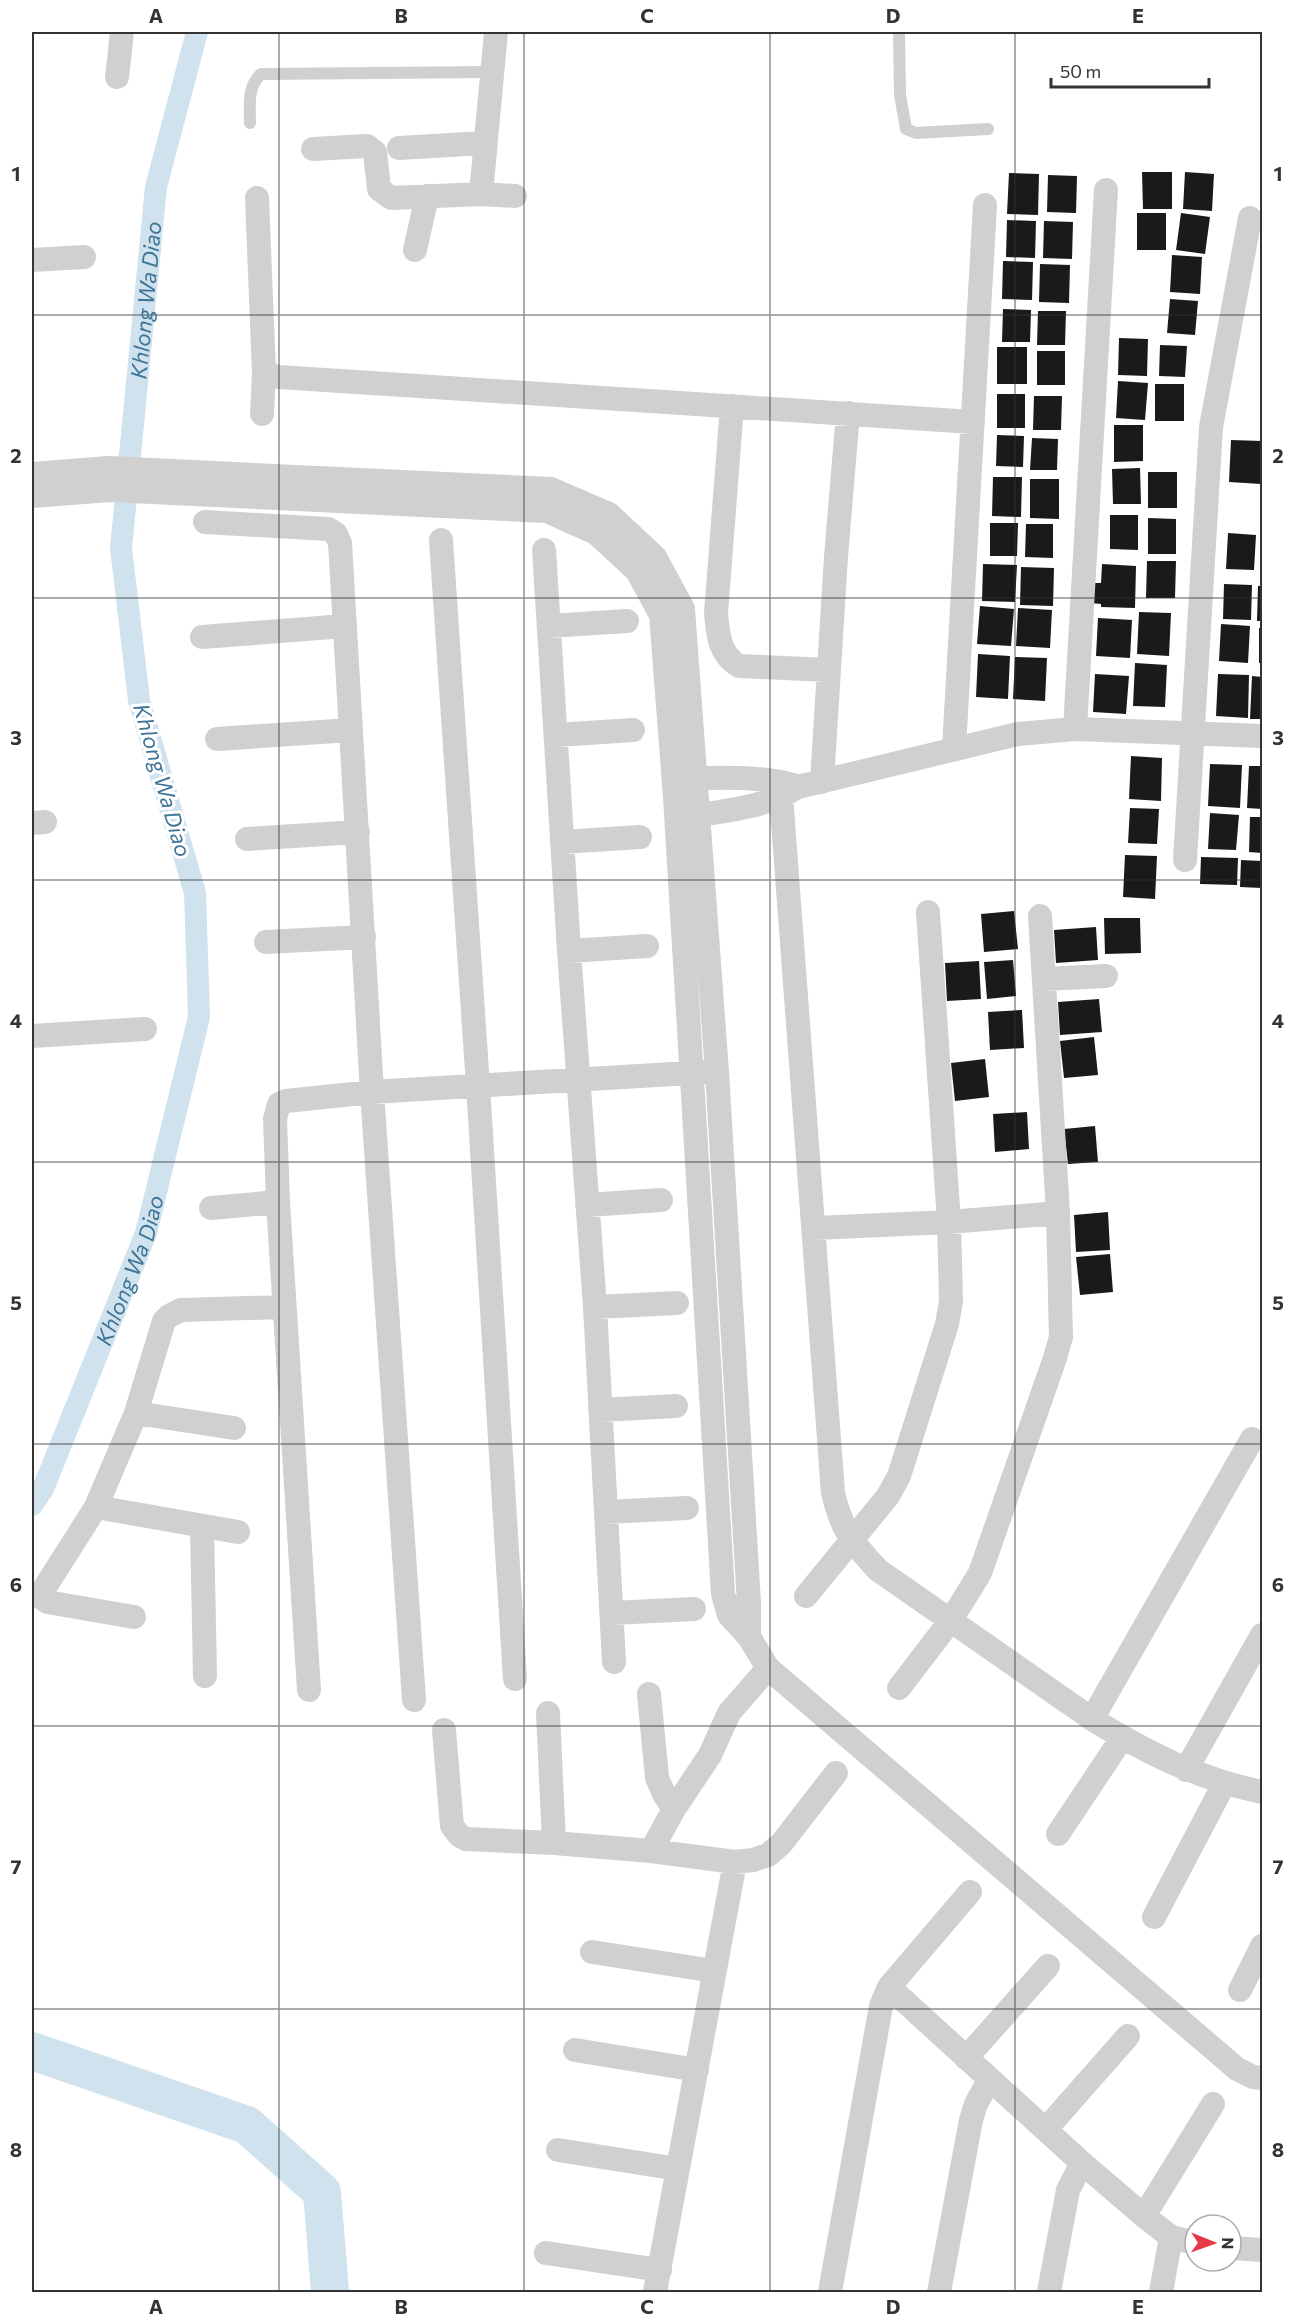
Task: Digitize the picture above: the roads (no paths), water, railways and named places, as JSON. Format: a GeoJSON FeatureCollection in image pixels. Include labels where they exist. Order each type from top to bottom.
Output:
{"type":"FeatureCollection","features":[{"type":"Feature","properties":{"kind":"street"},"geometry":{"type":"LineString","coordinates":[[117,77],[122,32]]}},
{"type":"Feature","properties":{"kind":"street"},"geometry":{"type":"LineString","coordinates":[[481,194],[496,32]]}},
{"type":"Feature","properties":{"kind":"street"},"geometry":{"type":"LineString","coordinates":[[399,148],[484,143]]}},
{"type":"Feature","properties":{"kind":"street"},"geometry":{"type":"LineString","coordinates":[[313,149],[367,147],[375,152],[379,189],[391,198],[481,194],[515,196]]}},
{"type":"Feature","properties":{"kind":"street"},"geometry":{"type":"LineString","coordinates":[[1075,729],[1106,190]]}},
{"type":"Feature","properties":{"kind":"street"},"geometry":{"type":"LineString","coordinates":[[415,250],[427,196]]}},
{"type":"Feature","properties":{"kind":"street"},"geometry":{"type":"LineString","coordinates":[[257,198],[264,373],[262,414]]}},
{"type":"Feature","properties":{"kind":"street"},"geometry":{"type":"LineString","coordinates":[[954,748],[985,205]]}},
{"type":"Feature","properties":{"kind":"street"},"geometry":{"type":"LineString","coordinates":[[1185,860],[1211,427],[1250,218]]}},
{"type":"Feature","properties":{"kind":"street"},"geometry":{"type":"LineString","coordinates":[[32,260],[84,257]]}},
{"type":"Feature","properties":{"kind":"street"},"geometry":{"type":"LineString","coordinates":[[264,373],[279,377],[973,422]]}},
{"type":"Feature","properties":{"kind":"street"},"geometry":{"type":"LineString","coordinates":[[732,406],[716,613],[718,635],[728,659],[740,666],[828,670]]}},
{"type":"Feature","properties":{"kind":"street"},"geometry":{"type":"LineString","coordinates":[[822,782],[828,670],[848,413]]}},
{"type":"Feature","properties":{"kind":"street"},"geometry":{"type":"LineString","coordinates":[[32,474],[383,491],[552,489],[609,514],[655,557],[683,609],[691,797],[692,1073],[723,1594],[729,1615],[749,1637],[768,1668],[1237,2069],[1253,2077],[1263,2078]]}},
{"type":"Feature","properties":{"kind":"street"},"geometry":{"type":"LineString","coordinates":[[32,496],[114,479]]}},
{"type":"Feature","properties":{"kind":"street"},"geometry":{"type":"LineString","coordinates":[[205,522],[328,529],[336,534],[340,543],[372,1092],[414,1700]]}},
{"type":"Feature","properties":{"kind":"street"},"geometry":{"type":"LineString","coordinates":[[441,540],[515,1679]]}},
{"type":"Feature","properties":{"kind":"street"},"geometry":{"type":"LineString","coordinates":[[544,550],[569,951],[595,1307],[614,1662]]}},
{"type":"Feature","properties":{"kind":"street"},"geometry":{"type":"LineString","coordinates":[[549,626],[627,621]]}},
{"type":"Feature","properties":{"kind":"street"},"geometry":{"type":"LineString","coordinates":[[202,637],[345,626]]}},
{"type":"Feature","properties":{"kind":"street"},"geometry":{"type":"LineString","coordinates":[[691,797],[748,808],[786,789],[1018,734],[1075,729],[1263,736]]}},
{"type":"Feature","properties":{"kind":"street"},"geometry":{"type":"LineString","coordinates":[[217,739],[351,730]]}},
{"type":"Feature","properties":{"kind":"street"},"geometry":{"type":"LineString","coordinates":[[556,735],[633,730]]}},
{"type":"Feature","properties":{"kind":"street"},"geometry":{"type":"LineString","coordinates":[[691,797],[744,777],[786,789]]}},
{"type":"Feature","properties":{"kind":"street"},"geometry":{"type":"LineString","coordinates":[[786,789],[833,1493],[839,1518],[852,1542],[878,1570],[1092,1719],[1122,1738],[1186,1770],[1224,1784],[1263,1792]]}},
{"type":"Feature","properties":{"kind":"street"},"geometry":{"type":"LineString","coordinates":[[691,797],[717,1072],[749,1603],[749,1637]]}},
{"type":"Feature","properties":{"kind":"street"},"geometry":{"type":"LineString","coordinates":[[247,839],[358,832]]}},
{"type":"Feature","properties":{"kind":"street"},"geometry":{"type":"LineString","coordinates":[[562,842],[640,837]]}},
{"type":"Feature","properties":{"kind":"street"},"geometry":{"type":"LineString","coordinates":[[806,1596],[888,1496],[899,1476],[947,1324],[951,1301],[949,1222],[928,912]]}},
{"type":"Feature","properties":{"kind":"street"},"geometry":{"type":"LineString","coordinates":[[899,1688],[951,1620],[980,1573],[1061,1337],[1058,1214],[1040,916]]}},
{"type":"Feature","properties":{"kind":"street"},"geometry":{"type":"LineString","coordinates":[[266,942],[364,937]]}},
{"type":"Feature","properties":{"kind":"street"},"geometry":{"type":"LineString","coordinates":[[569,951],[647,945]]}},
{"type":"Feature","properties":{"kind":"street"},"geometry":{"type":"LineString","coordinates":[[1044,979],[1106,976]]}},
{"type":"Feature","properties":{"kind":"street"},"geometry":{"type":"LineString","coordinates":[[32,1036],[145,1029]]}},
{"type":"Feature","properties":{"kind":"street"},"geometry":{"type":"LineString","coordinates":[[309,1690],[278,1202],[275,1119],[279,1104],[286,1101],[372,1092],[717,1072]]}},
{"type":"Feature","properties":{"kind":"street"},"geometry":{"type":"LineString","coordinates":[[587,1205],[661,1200]]}},
{"type":"Feature","properties":{"kind":"street"},"geometry":{"type":"LineString","coordinates":[[211,1208],[278,1202]]}},
{"type":"Feature","properties":{"kind":"street"},"geometry":{"type":"LineString","coordinates":[[815,1228],[1058,1214]]}},
{"type":"Feature","properties":{"kind":"street"},"geometry":{"type":"LineString","coordinates":[[595,1307],[677,1303]]}},
{"type":"Feature","properties":{"kind":"street"},"geometry":{"type":"LineString","coordinates":[[134,1617],[46,1602],[42,1598],[44,1587],[96,1507],[136,1413],[164,1321],[181,1310],[284,1307]]}},
{"type":"Feature","properties":{"kind":"street"},"geometry":{"type":"LineString","coordinates":[[600,1410],[676,1406]]}},
{"type":"Feature","properties":{"kind":"street"},"geometry":{"type":"LineString","coordinates":[[136,1413],[234,1428]]}},
{"type":"Feature","properties":{"kind":"street"},"geometry":{"type":"LineString","coordinates":[[1092,1719],[1252,1439]]}},
{"type":"Feature","properties":{"kind":"street"},"geometry":{"type":"LineString","coordinates":[[96,1507],[238,1532]]}},
{"type":"Feature","properties":{"kind":"street"},"geometry":{"type":"LineString","coordinates":[[606,1512],[687,1508]]}},
{"type":"Feature","properties":{"kind":"street"},"geometry":{"type":"LineString","coordinates":[[202,1527],[205,1676]]}},
{"type":"Feature","properties":{"kind":"street"},"geometry":{"type":"LineString","coordinates":[[612,1613],[694,1609]]}},
{"type":"Feature","properties":{"kind":"street"},"geometry":{"type":"LineString","coordinates":[[1186,1770],[1263,1635]]}},
{"type":"Feature","properties":{"kind":"street"},"geometry":{"type":"LineString","coordinates":[[651,1851],[674,1809],[710,1755],[729,1713],[768,1668]]}},
{"type":"Feature","properties":{"kind":"street"},"geometry":{"type":"LineString","coordinates":[[649,1694],[657,1778],[674,1809]]}},
{"type":"Feature","properties":{"kind":"street"},"geometry":{"type":"LineString","coordinates":[[548,1713],[554,1843]]}},
{"type":"Feature","properties":{"kind":"street"},"geometry":{"type":"LineString","coordinates":[[444,1730],[452,1826],[459,1836],[466,1839],[651,1851],[735,1862],[768,1855],[781,1844],[836,1773]]}},
{"type":"Feature","properties":{"kind":"street"},"geometry":{"type":"LineString","coordinates":[[1058,1834],[1122,1738]]}},
{"type":"Feature","properties":{"kind":"street"},"geometry":{"type":"LineString","coordinates":[[1154,1917],[1224,1784]]}},
{"type":"Feature","properties":{"kind":"street"},"geometry":{"type":"LineString","coordinates":[[546,2253],[658,2281],[735,1862]]}},
{"type":"Feature","properties":{"kind":"street"},"geometry":{"type":"LineString","coordinates":[[830,2292],[881,2006],[889,1987],[970,1892]]}},
{"type":"Feature","properties":{"kind":"street"},"geometry":{"type":"LineString","coordinates":[[1240,1990],[1263,1946]]}},
{"type":"Feature","properties":{"kind":"street"},"geometry":{"type":"LineString","coordinates":[[592,1952],[714,1971]]}},
{"type":"Feature","properties":{"kind":"street"},"geometry":{"type":"LineString","coordinates":[[966,2058],[1048,1966]]}},
{"type":"Feature","properties":{"kind":"street"},"geometry":{"type":"LineString","coordinates":[[889,1987],[1082,2163],[1171,2237],[1183,2240]]}},
{"type":"Feature","properties":{"kind":"street"},"geometry":{"type":"LineString","coordinates":[[1046,2129],[1128,2036]]}},
{"type":"Feature","properties":{"kind":"street"},"geometry":{"type":"LineString","coordinates":[[575,2050],[697,2070]]}},
{"type":"Feature","properties":{"kind":"street"},"geometry":{"type":"LineString","coordinates":[[939,2292],[971,2120],[976,2104],[989,2080]]}},
{"type":"Feature","properties":{"kind":"street"},"geometry":{"type":"LineString","coordinates":[[1144,2216],[1212,2104]]}},
{"type":"Feature","properties":{"kind":"street"},"geometry":{"type":"LineString","coordinates":[[558,2150],[678,2169]]}},
{"type":"Feature","properties":{"kind":"street"},"geometry":{"type":"LineString","coordinates":[[1049,2292],[1068,2190],[1082,2163]]}},
{"type":"Feature","properties":{"kind":"street"},"geometry":{"type":"LineString","coordinates":[[1161,2292],[1171,2237]]}},
{"type":"Feature","properties":{"kind":"street"},"geometry":{"type":"LineString","coordinates":[[1243,2249],[1263,2250]]}},
{"type":"Feature","properties":{"kind":"lane"},"geometry":{"type":"LineString","coordinates":[[899,32],[900,95],[906,129],[916,133],[988,129]]}},
{"type":"Feature","properties":{"kind":"lane"},"geometry":{"type":"LineString","coordinates":[[250,123],[251,90],[254,81],[261,74],[492,72]]}},
{"type":"Feature","properties":{"kind":"waterway","name":"Khlong Wa Diao"},"geometry":{"type":"LineString","coordinates":[[32,1505],[43,1489],[146,1233],[199,1017],[195,893],[139,700],[121,548],[156,187],[197,32]]}},
{"type":"Feature","properties":{"kind":"waterway"},"geometry":{"type":"LineString","coordinates":[[32,2051],[247,2125],[322,2192],[330,2292]]}}]}
